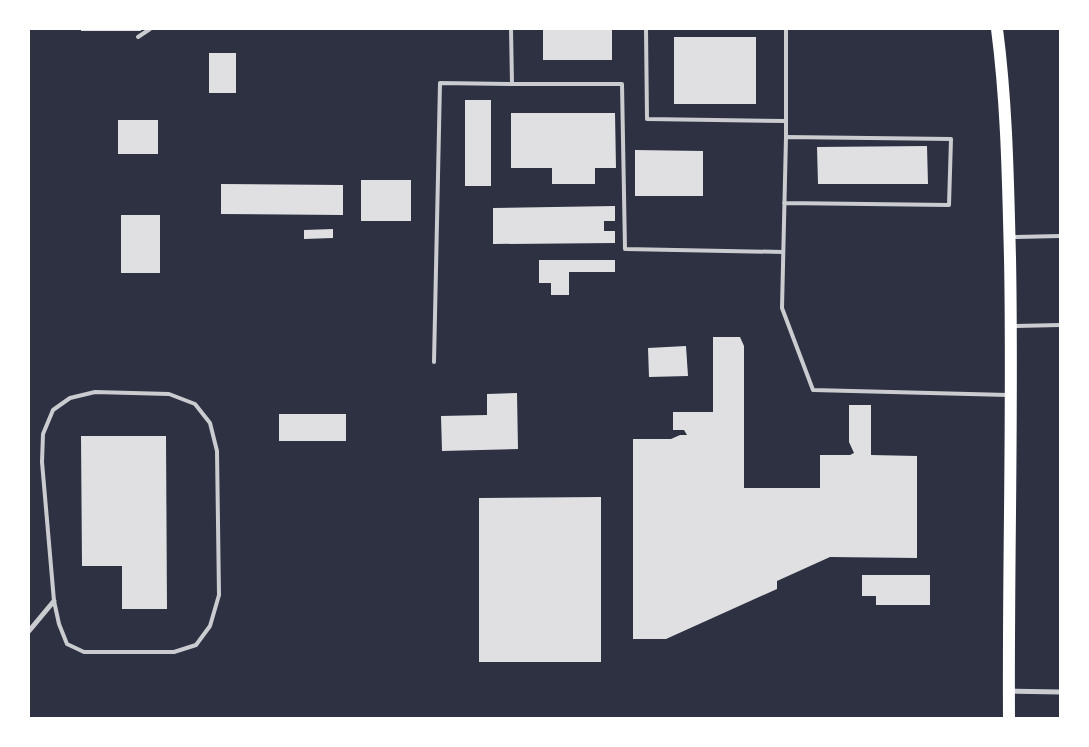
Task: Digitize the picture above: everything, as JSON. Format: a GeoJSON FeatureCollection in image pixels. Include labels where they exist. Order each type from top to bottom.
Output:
{"type":"FeatureCollection","features":[{"type":"Feature","properties":{"kind":"main road"},"geometry":{"type":"LineString","coordinates":[[997,29],[1003,73],[1011,326],[1009,718]]}},
{"type":"Feature","properties":{"kind":"street"},"geometry":{"type":"LineString","coordinates":[[29,631],[54,601]]}},
{"type":"Feature","properties":{"kind":"street"},"geometry":{"type":"LineString","coordinates":[[1009,691],[1060,692]]}},
{"type":"Feature","properties":{"kind":"lane"},"geometry":{"type":"LineString","coordinates":[[138,37],[150,29]]}},
{"type":"Feature","properties":{"kind":"lane"},"geometry":{"type":"LineString","coordinates":[[511,29],[512,84]]}},
{"type":"Feature","properties":{"kind":"lane"},"geometry":{"type":"LineString","coordinates":[[646,29],[647,119],[786,121]]}},
{"type":"Feature","properties":{"kind":"lane"},"geometry":{"type":"LineString","coordinates":[[786,29],[786,137],[782,308],[813,390],[1011,395]]}},
{"type":"Feature","properties":{"kind":"lane"},"geometry":{"type":"LineString","coordinates":[[434,362],[440,84],[622,84],[625,249],[783,252]]}},
{"type":"Feature","properties":{"kind":"lane"},"geometry":{"type":"LineString","coordinates":[[784,203],[949,205],[951,138],[786,137]]}},
{"type":"Feature","properties":{"kind":"lane"},"geometry":{"type":"LineString","coordinates":[[1009,237],[1060,236]]}},
{"type":"Feature","properties":{"kind":"lane"},"geometry":{"type":"LineString","coordinates":[[1011,326],[1060,325]]}},
{"type":"Feature","properties":{"kind":"lane"},"geometry":{"type":"LineString","coordinates":[[95,392],[169,394],[195,404],[210,423],[217,451],[219,595],[210,626],[196,645],[174,652],[84,652],[67,644],[59,624],[54,601],[42,462],[43,434],[53,410],[70,398],[95,392]]}},
{"type":"Feature","properties":{"kind":"building"},"geometry":{"type":"Polygon","coordinates":[[[81,29],[141,29],[141,31],[81,31],[81,29]]]}},
{"type":"Feature","properties":{"kind":"building"},"geometry":{"type":"Polygon","coordinates":[[[543,29],[612,29],[612,60],[543,60],[543,29]]]}},
{"type":"Feature","properties":{"kind":"building"},"geometry":{"type":"Polygon","coordinates":[[[674,37],[756,37],[756,104],[674,104],[674,37]]]}},
{"type":"Feature","properties":{"kind":"building"},"geometry":{"type":"Polygon","coordinates":[[[209,53],[236,53],[236,93],[209,93],[209,53]]]}},
{"type":"Feature","properties":{"kind":"building"},"geometry":{"type":"Polygon","coordinates":[[[465,100],[491,100],[491,186],[465,186],[465,100]]]}},
{"type":"Feature","properties":{"kind":"building"},"geometry":{"type":"Polygon","coordinates":[[[511,113],[615,113],[616,168],[595,168],[595,184],[552,184],[552,168],[511,168],[511,113]]]}},
{"type":"Feature","properties":{"kind":"building"},"geometry":{"type":"Polygon","coordinates":[[[118,120],[158,120],[158,154],[118,154],[118,120]]]}},
{"type":"Feature","properties":{"kind":"building"},"geometry":{"type":"Polygon","coordinates":[[[927,146],[928,184],[818,184],[817,147],[927,146]]]}},
{"type":"Feature","properties":{"kind":"building"},"geometry":{"type":"Polygon","coordinates":[[[635,150],[703,151],[703,196],[635,196],[635,150]]]}},
{"type":"Feature","properties":{"kind":"building"},"geometry":{"type":"Polygon","coordinates":[[[361,180],[411,180],[411,221],[361,221],[361,180]]]}},
{"type":"Feature","properties":{"kind":"building"},"geometry":{"type":"Polygon","coordinates":[[[221,184],[343,185],[343,215],[221,214],[221,184]]]}},
{"type":"Feature","properties":{"kind":"building"},"geometry":{"type":"Polygon","coordinates":[[[615,206],[615,221],[604,221],[604,231],[615,231],[615,243],[493,244],[493,208],[615,206]]]}},
{"type":"Feature","properties":{"kind":"building"},"geometry":{"type":"Polygon","coordinates":[[[121,215],[160,215],[160,273],[121,273],[121,215]]]}},
{"type":"Feature","properties":{"kind":"building"},"geometry":{"type":"Polygon","coordinates":[[[333,229],[333,238],[304,239],[304,230],[333,229]]]}},
{"type":"Feature","properties":{"kind":"building"},"geometry":{"type":"Polygon","coordinates":[[[539,260],[615,260],[615,272],[569,272],[569,295],[551,295],[551,283],[539,283],[539,260]]]}},
{"type":"Feature","properties":{"kind":"building"},"geometry":{"type":"Polygon","coordinates":[[[713,337],[740,337],[744,346],[744,488],[820,488],[820,455],[850,455],[854,453],[849,442],[849,405],[871,405],[871,455],[917,456],[917,558],[830,557],[777,581],[777,589],[666,639],[633,639],[633,439],[671,439],[680,435],[687,435],[684,430],[673,430],[673,412],[713,412],[713,337]]]}},
{"type":"Feature","properties":{"kind":"building"},"geometry":{"type":"Polygon","coordinates":[[[686,346],[688,376],[649,377],[648,348],[686,346]]]}},
{"type":"Feature","properties":{"kind":"building"},"geometry":{"type":"Polygon","coordinates":[[[517,393],[518,449],[442,451],[441,416],[487,415],[487,394],[517,393]]]}},
{"type":"Feature","properties":{"kind":"building"},"geometry":{"type":"Polygon","coordinates":[[[279,414],[346,414],[346,441],[279,441],[279,414]]]}},
{"type":"Feature","properties":{"kind":"building"},"geometry":{"type":"Polygon","coordinates":[[[81,436],[166,436],[167,609],[122,609],[122,566],[82,566],[81,436]]]}},
{"type":"Feature","properties":{"kind":"building"},"geometry":{"type":"Polygon","coordinates":[[[601,497],[601,662],[479,662],[479,498],[601,497]]]}},
{"type":"Feature","properties":{"kind":"building"},"geometry":{"type":"Polygon","coordinates":[[[862,575],[930,575],[930,605],[876,605],[876,596],[862,596],[862,575]]]}}]}
